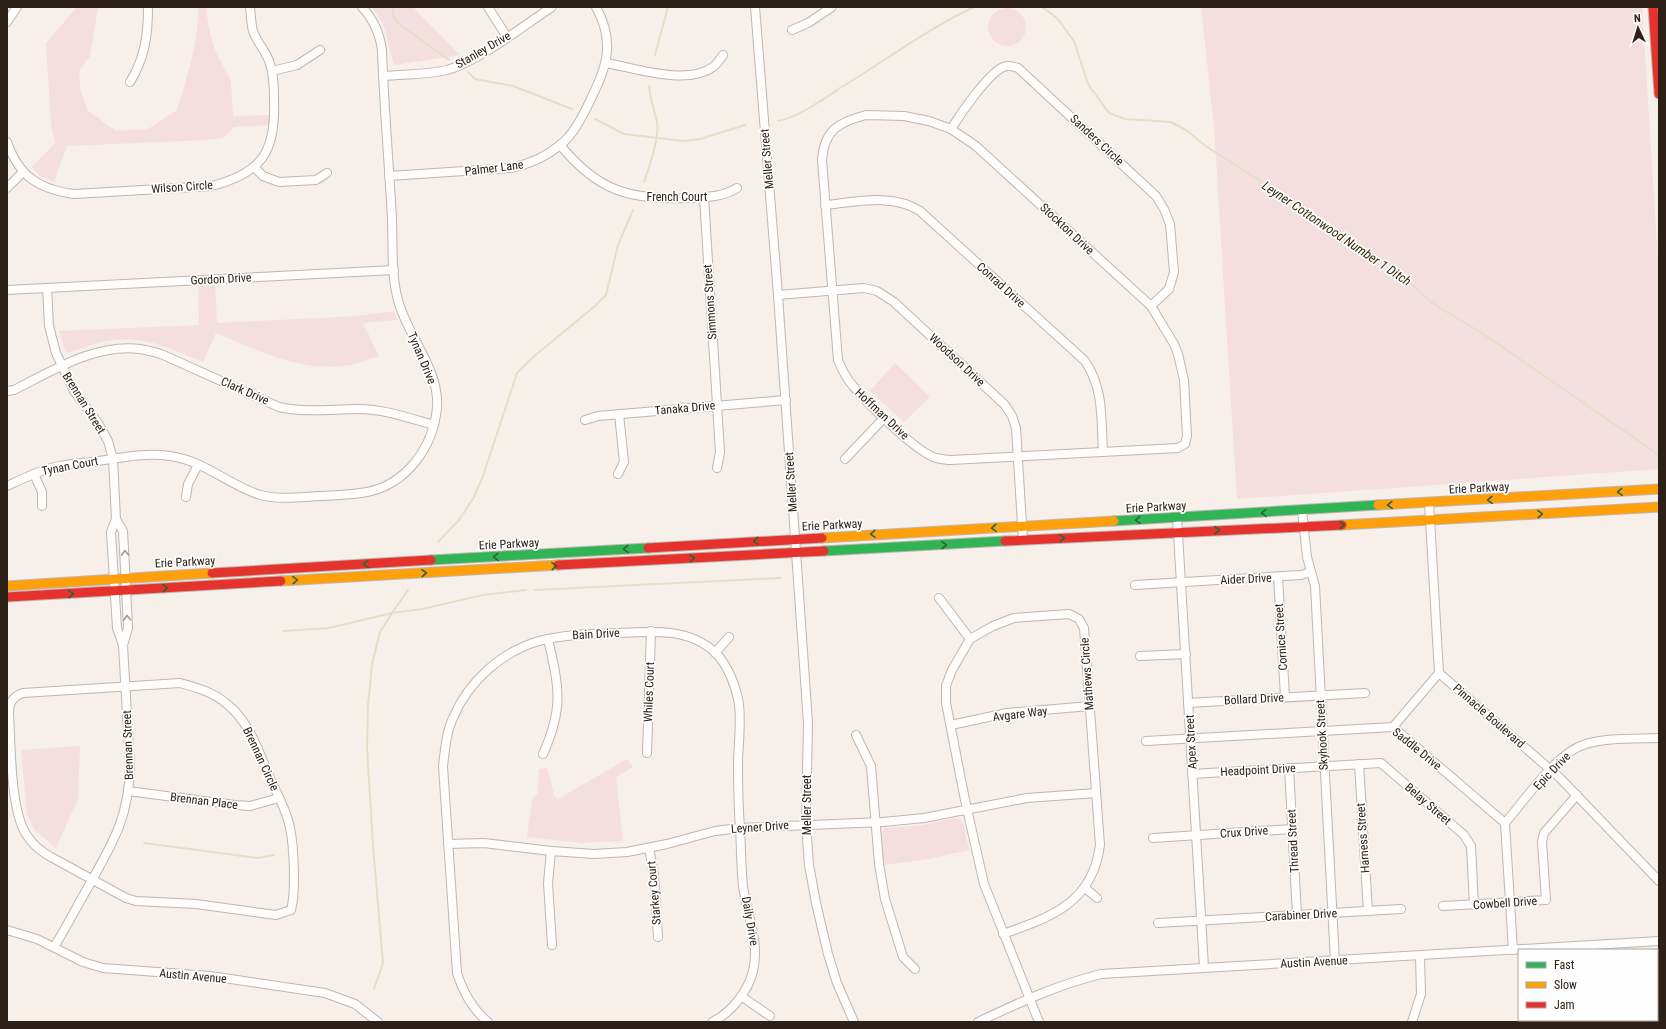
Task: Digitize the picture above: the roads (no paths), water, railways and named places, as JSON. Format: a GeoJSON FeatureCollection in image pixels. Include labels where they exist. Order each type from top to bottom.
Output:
{"type":"FeatureCollection","features":[{"type":"Feature","properties":{"kind":"main road"},"geometry":{"type":"LineString","coordinates":[[1653,7],[1659,94]]}},
{"type":"Feature","properties":{"kind":"main road","name":"Erie Parkway"},"geometry":{"type":"LineString","coordinates":[[7,586],[114,578],[1022,527],[1659,489]]}},
{"type":"Feature","properties":{"kind":"main road","name":"Erie Parkway"},"geometry":{"type":"LineString","coordinates":[[7,597],[1023,540],[1430,521],[1659,507]]}},
{"type":"Feature","properties":{"kind":"street"},"geometry":{"type":"LineString","coordinates":[[7,22],[18,7]]}},
{"type":"Feature","properties":{"kind":"street"},"geometry":{"type":"LineString","coordinates":[[130,82],[138,69],[146,44],[148,7]]}},
{"type":"Feature","properties":{"kind":"street","name":"Wilson Circle"},"geometry":{"type":"LineString","coordinates":[[7,142],[11,155],[23,172],[47,189],[74,194],[212,186],[233,180],[254,167],[271,143],[274,132],[272,71],[267,55],[253,32],[250,7]]}},
{"type":"Feature","properties":{"kind":"street","name":"Tynan Drive"},"geometry":{"type":"LineString","coordinates":[[113,459],[157,454],[172,456],[198,465],[243,489],[281,498],[367,492],[382,487],[397,479],[409,469],[420,456],[429,439],[434,425],[437,408],[436,395],[433,379],[398,300],[394,270],[381,40],[370,17],[362,7]]}},
{"type":"Feature","properties":{"kind":"street"},"geometry":{"type":"LineString","coordinates":[[488,7],[507,37]]}},
{"type":"Feature","properties":{"kind":"street","name":"Stanley Drive"},"geometry":{"type":"LineString","coordinates":[[383,76],[434,72],[448,69],[469,60],[552,7]]}},
{"type":"Feature","properties":{"kind":"street","name":"Palmer Lane"},"geometry":{"type":"LineString","coordinates":[[389,176],[511,168],[527,164],[560,145],[569,137],[582,118],[606,63],[606,34],[596,7]]}},
{"type":"Feature","properties":{"kind":"street","name":"Meller Street"},"geometry":{"type":"LineString","coordinates":[[755,7],[786,400],[794,539],[808,723],[806,824],[816,904],[828,954],[837,983],[854,1022]]}},
{"type":"Feature","properties":{"kind":"street"},"geometry":{"type":"LineString","coordinates":[[792,30],[808,23],[832,7]]}},
{"type":"Feature","properties":{"kind":"street"},"geometry":{"type":"LineString","coordinates":[[272,71],[297,65],[320,50]]}},
{"type":"Feature","properties":{"kind":"street"},"geometry":{"type":"LineString","coordinates":[[606,63],[670,75],[685,76],[713,67],[723,55]]}},
{"type":"Feature","properties":{"kind":"street","name":"Sanders Circle"},"geometry":{"type":"LineString","coordinates":[[951,129],[966,105],[998,70],[1009,66],[1018,68],[1156,196],[1164,209],[1171,234],[1174,272],[1169,289],[1151,306]]}},
{"type":"Feature","properties":{"kind":"street","name":"Stockton Drive"},"geometry":{"type":"LineString","coordinates":[[846,120],[866,115],[904,116],[951,129],[976,146],[1151,306],[1174,344],[1181,367],[1184,380],[1187,436],[1185,444]]}},
{"type":"Feature","properties":{"kind":"street","name":"Hoffman Drive"},"geometry":{"type":"LineString","coordinates":[[846,120],[835,127],[828,136],[822,152],[831,290],[838,360],[844,374],[853,387],[884,418],[921,450],[935,458],[951,460],[1178,448],[1185,444]]}},
{"type":"Feature","properties":{"kind":"street","name":"French Court"},"geometry":{"type":"LineString","coordinates":[[560,145],[574,162],[589,176],[624,194],[654,199],[704,198],[725,195],[737,188]]}},
{"type":"Feature","properties":{"kind":"street"},"geometry":{"type":"LineString","coordinates":[[254,167],[263,176],[279,182],[316,180],[327,173]]}},
{"type":"Feature","properties":{"kind":"street"},"geometry":{"type":"LineString","coordinates":[[7,188],[23,172]]}},
{"type":"Feature","properties":{"kind":"street","name":"Simmons Street"},"geometry":{"type":"LineString","coordinates":[[704,198],[720,452],[717,468]]}},
{"type":"Feature","properties":{"kind":"street","name":"Conrad Drive"},"geometry":{"type":"LineString","coordinates":[[825,205],[888,200],[903,203],[920,211],[1085,361],[1093,373],[1098,387],[1102,452]]}},
{"type":"Feature","properties":{"kind":"street","name":"Gordon Drive"},"geometry":{"type":"LineString","coordinates":[[7,290],[394,270]]}},
{"type":"Feature","properties":{"kind":"street","name":"Brennan Street"},"geometry":{"type":"LineString","coordinates":[[47,288],[49,326],[56,353],[74,391],[108,441],[113,459],[116,519],[111,532],[117,628],[123,645],[130,766],[128,791],[122,822],[111,846],[54,947]]}},
{"type":"Feature","properties":{"kind":"street","name":"Woodson Drive"},"geometry":{"type":"LineString","coordinates":[[778,295],[864,288],[877,292],[894,302],[1005,405],[1012,416],[1016,428],[1023,540]]}},
{"type":"Feature","properties":{"kind":"street","name":"Clark Drive"},"geometry":{"type":"LineString","coordinates":[[7,391],[14,390],[62,366],[105,350],[141,349],[161,354],[279,407],[297,411],[359,409],[379,410],[434,425]]}},
{"type":"Feature","properties":{"kind":"street","name":"Tanaka Drive"},"geometry":{"type":"LineString","coordinates":[[585,420],[598,416],[786,400]]}},
{"type":"Feature","properties":{"kind":"street"},"geometry":{"type":"LineString","coordinates":[[618,474],[624,462],[620,414]]}},
{"type":"Feature","properties":{"kind":"street"},"geometry":{"type":"LineString","coordinates":[[845,459],[884,418]]}},
{"type":"Feature","properties":{"kind":"street","name":"Tynan Court"},"geometry":{"type":"LineString","coordinates":[[7,486],[34,474],[55,467],[113,459]]}},
{"type":"Feature","properties":{"kind":"street"},"geometry":{"type":"LineString","coordinates":[[186,497],[188,484],[198,465]]}},
{"type":"Feature","properties":{"kind":"street"},"geometry":{"type":"LineString","coordinates":[[34,474],[42,492],[42,506]]}},
{"type":"Feature","properties":{"kind":"street"},"geometry":{"type":"LineString","coordinates":[[1393,727],[1439,674],[1429,503]]}},
{"type":"Feature","properties":{"kind":"street","name":"Skyhook Street"},"geometry":{"type":"LineString","coordinates":[[1302,510],[1307,557],[1315,586],[1335,961]]}},
{"type":"Feature","properties":{"kind":"street","name":"Apex Street"},"geometry":{"type":"LineString","coordinates":[[1177,517],[1204,967]]}},
{"type":"Feature","properties":{"kind":"street","name":"Brennan Street"},"geometry":{"type":"LineString","coordinates":[[116,519],[123,531],[126,578],[128,628],[123,645]]}},
{"type":"Feature","properties":{"kind":"street","name":"Aider Drive"},"geometry":{"type":"LineString","coordinates":[[1135,586],[1300,576],[1311,572]]}},
{"type":"Feature","properties":{"kind":"street","name":"Cornice Street"},"geometry":{"type":"LineString","coordinates":[[1278,577],[1285,697]]}},
{"type":"Feature","properties":{"kind":"street"},"geometry":{"type":"LineString","coordinates":[[939,598],[970,639],[952,670],[946,686],[946,703],[967,810],[984,884],[1039,1022]]}},
{"type":"Feature","properties":{"kind":"street","name":"Mathews Circle"},"geometry":{"type":"LineString","coordinates":[[970,639],[993,626],[1014,618],[1069,614],[1079,619],[1084,628],[1100,845],[1099,859],[1085,888],[1078,896],[1056,913],[1004,934]]}},
{"type":"Feature","properties":{"kind":"street","name":"Bain Drive"},"geometry":{"type":"LineString","coordinates":[[448,844],[443,766],[445,743],[452,718],[468,693],[496,661],[524,646],[548,639],[566,636],[650,631],[680,634],[693,639],[715,653],[727,669],[735,686],[739,704],[740,828]]}},
{"type":"Feature","properties":{"kind":"street","name":"Whiles Court"},"geometry":{"type":"LineString","coordinates":[[647,753],[650,631]]}},
{"type":"Feature","properties":{"kind":"street"},"geometry":{"type":"LineString","coordinates":[[715,653],[729,637]]}},
{"type":"Feature","properties":{"kind":"street"},"geometry":{"type":"LineString","coordinates":[[543,754],[556,720],[559,694],[548,639]]}},
{"type":"Feature","properties":{"kind":"street"},"geometry":{"type":"LineString","coordinates":[[1140,656],[1186,654]]}},
{"type":"Feature","properties":{"kind":"street","name":"Pinnacle Boulevard"},"geometry":{"type":"LineString","coordinates":[[1439,674],[1551,770],[1577,795],[1659,881]]}},
{"type":"Feature","properties":{"kind":"street","name":"Brennan Circle"},"geometry":{"type":"LineString","coordinates":[[180,683],[205,689],[228,704],[240,717],[250,734],[279,798],[290,829],[294,898],[291,910],[276,915],[196,904],[136,901],[40,851],[27,837],[16,809],[9,706],[13,698],[23,693],[180,683]]}},
{"type":"Feature","properties":{"kind":"street","name":"Bollard Drive"},"geometry":{"type":"LineString","coordinates":[[1188,703],[1365,692]]}},
{"type":"Feature","properties":{"kind":"street","name":"Avgare Way"},"geometry":{"type":"LineString","coordinates":[[951,725],[1007,713],[1090,706]]}},
{"type":"Feature","properties":{"kind":"street","name":"Saddle Drive"},"geometry":{"type":"LineString","coordinates":[[1146,741],[1393,727],[1505,823]]}},
{"type":"Feature","properties":{"kind":"street"},"geometry":{"type":"LineString","coordinates":[[856,735],[871,766],[879,864],[887,906],[903,957],[915,969]]}},
{"type":"Feature","properties":{"kind":"street","name":"Epic Drive"},"geometry":{"type":"LineString","coordinates":[[1505,823],[1551,770],[1568,753],[1582,745],[1598,742],[1659,738]]}},
{"type":"Feature","properties":{"kind":"street","name":"Belay Street"},"geometry":{"type":"LineString","coordinates":[[1324,766],[1381,763],[1464,835],[1471,846],[1474,905]]}},
{"type":"Feature","properties":{"kind":"street","name":"Harness Street"},"geometry":{"type":"LineString","coordinates":[[1359,764],[1368,911]]}},
{"type":"Feature","properties":{"kind":"street","name":"Headpoint Drive"},"geometry":{"type":"LineString","coordinates":[[1192,774],[1324,766]]}},
{"type":"Feature","properties":{"kind":"street","name":"Thread Street"},"geometry":{"type":"LineString","coordinates":[[1289,768],[1297,915]]}},
{"type":"Feature","properties":{"kind":"street","name":"Brennan Place"},"geometry":{"type":"LineString","coordinates":[[128,791],[250,806],[279,798]]}},
{"type":"Feature","properties":{"kind":"street","name":"Leyner Drive"},"geometry":{"type":"LineString","coordinates":[[448,844],[484,843],[551,851],[594,854],[627,852],[649,848],[715,831],[806,824],[876,823],[924,818],[1027,798],[1096,793]]}},
{"type":"Feature","properties":{"kind":"street","name":"Cowbell Drive"},"geometry":{"type":"LineString","coordinates":[[1443,906],[1546,900],[1542,842],[1544,833],[1577,795]]}},
{"type":"Feature","properties":{"kind":"street"},"geometry":{"type":"LineString","coordinates":[[1505,823],[1513,950]]}},
{"type":"Feature","properties":{"kind":"street","name":"Daily Drive"},"geometry":{"type":"LineString","coordinates":[[712,1022],[730,1009],[741,996],[753,971],[755,954],[753,933],[743,886],[740,828]]}},
{"type":"Feature","properties":{"kind":"street","name":"Crux Drive"},"geometry":{"type":"LineString","coordinates":[[1153,838],[1292,829]]}},
{"type":"Feature","properties":{"kind":"street"},"geometry":{"type":"LineString","coordinates":[[448,844],[457,973],[470,1003],[488,1022]]}},
{"type":"Feature","properties":{"kind":"street","name":"Starkey Court"},"geometry":{"type":"LineString","coordinates":[[649,848],[654,875],[658,938]]}},
{"type":"Feature","properties":{"kind":"street"},"geometry":{"type":"LineString","coordinates":[[551,851],[548,883],[552,945]]}},
{"type":"Feature","properties":{"kind":"street"},"geometry":{"type":"LineString","coordinates":[[1085,888],[1097,898]]}},
{"type":"Feature","properties":{"kind":"street","name":"Carabiner Drive"},"geometry":{"type":"LineString","coordinates":[[1158,923],[1401,909]]}},
{"type":"Feature","properties":{"kind":"street","name":"Austin Avenue"},"geometry":{"type":"LineString","coordinates":[[7,930],[37,939],[83,962],[103,968],[210,976],[325,993],[356,1004],[378,1022]]}},
{"type":"Feature","properties":{"kind":"street","name":"Austin Avenue"},"geometry":{"type":"LineString","coordinates":[[1529,949],[1659,941]]}},
{"type":"Feature","properties":{"kind":"street","name":"Austin Avenue"},"geometry":{"type":"LineString","coordinates":[[978,1022],[1029,998],[1068,982],[1101,974],[1518,950]]}},
{"type":"Feature","properties":{"kind":"street"},"geometry":{"type":"LineString","coordinates":[[1412,1022],[1421,994],[1420,956]]}},
{"type":"Feature","properties":{"kind":"street"},"geometry":{"type":"LineString","coordinates":[[741,996],[770,1016]]}},
{"type":"Feature","properties":{"kind":"waterway","name":"Leyner Cottonwood Number 1 Ditch"},"geometry":{"type":"LineString","coordinates":[[392,7],[394,18],[399,24],[449,60]]}},
{"type":"Feature","properties":{"kind":"waterway"},"geometry":{"type":"LineString","coordinates":[[655,55],[668,7]]}},
{"type":"Feature","properties":{"kind":"waterway","name":"Leyner Cottonwood Number 1 Ditch"},"geometry":{"type":"LineString","coordinates":[[778,121],[810,108],[923,35],[974,7]]}},
{"type":"Feature","properties":{"kind":"waterway","name":"Leyner Cottonwood Number 1 Ditch"},"geometry":{"type":"LineString","coordinates":[[1042,7],[1057,18],[1074,41],[1088,84],[1109,113],[1125,119],[1171,122],[1186,130],[1207,147],[1289,199],[1359,249],[1377,257],[1400,279],[1409,281],[1432,303],[1485,335],[1659,455]]}},
{"type":"Feature","properties":{"kind":"waterway","name":"Leyner Cottonwood Number 1 Ditch"},"geometry":{"type":"LineString","coordinates":[[468,72],[475,79],[513,86],[572,109]]}},
{"type":"Feature","properties":{"kind":"waterway","name":"Leyner Cottonwood Number 1 Ditch"},"geometry":{"type":"LineString","coordinates":[[644,182],[654,152],[658,128],[649,86]]}},
{"type":"Feature","properties":{"kind":"waterway","name":"Leyner Cottonwood Number 1 Ditch"},"geometry":{"type":"LineString","coordinates":[[595,119],[624,134],[683,141],[700,139],[745,125]]}},
{"type":"Feature","properties":{"kind":"waterway"},"geometry":{"type":"LineString","coordinates":[[438,542],[459,520],[474,497],[483,476],[517,373],[532,358],[595,306],[606,295],[618,245],[633,210]]}},
{"type":"Feature","properties":{"kind":"waterway"},"geometry":{"type":"LineString","coordinates":[[535,590],[780,578]]}},
{"type":"Feature","properties":{"kind":"waterway"},"geometry":{"type":"LineString","coordinates":[[283,631],[329,628],[392,613],[408,590]]}},
{"type":"Feature","properties":{"kind":"waterway"},"geometry":{"type":"LineString","coordinates":[[374,989],[383,963],[373,846],[367,748],[368,706],[372,664],[380,632],[392,613],[422,609],[483,595],[526,590]]}},
{"type":"Feature","properties":{"kind":"waterway"},"geometry":{"type":"LineString","coordinates":[[144,843],[258,858],[274,855]]}}]}
